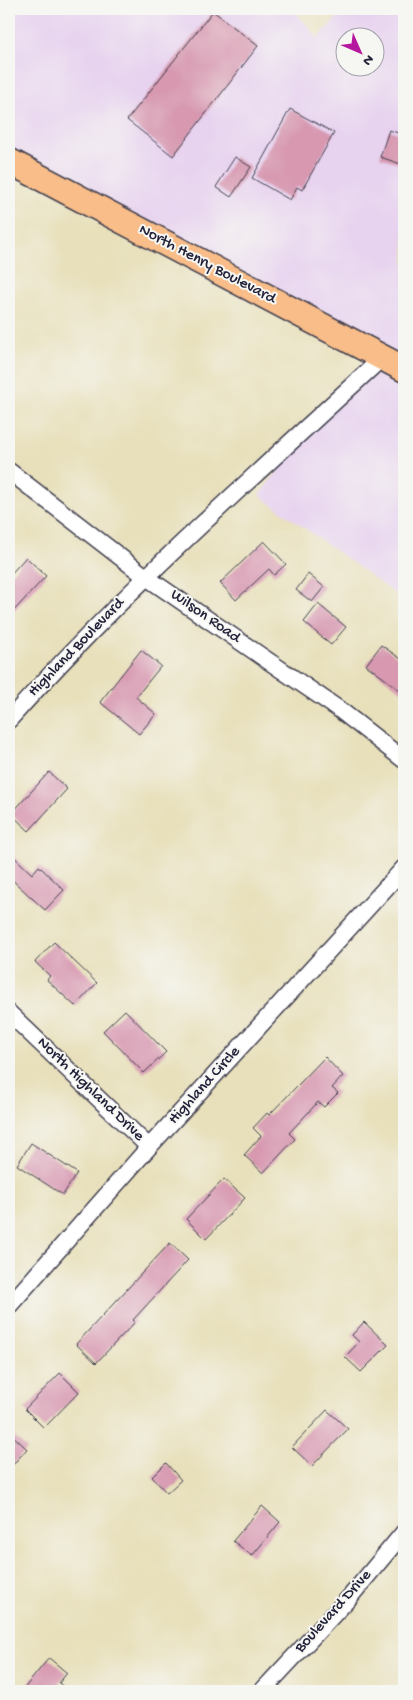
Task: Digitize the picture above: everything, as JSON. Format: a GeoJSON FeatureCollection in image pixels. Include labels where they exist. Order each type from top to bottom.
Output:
{"type":"FeatureCollection","features":[{"type":"Feature","properties":{"kind":"main road","name":"North Henry Boulevard"},"geometry":{"type":"LineString","coordinates":[[9,161],[394,363]]}},
{"type":"Feature","properties":{"kind":"street","name":"Highland Boulevard"},"geometry":{"type":"LineString","coordinates":[[9,720],[35,690],[146,576],[394,363]]}},
{"type":"Feature","properties":{"kind":"street","name":"Wilson Road"},"geometry":{"type":"LineString","coordinates":[[9,472],[146,576],[340,710],[404,760]]}},
{"type":"Feature","properties":{"kind":"street","name":"Highland Circle"},"geometry":{"type":"LineString","coordinates":[[9,1306],[149,1147],[404,868]]}},
{"type":"Feature","properties":{"kind":"street","name":"North Highland Drive"},"geometry":{"type":"LineString","coordinates":[[9,1013],[149,1147]]}},
{"type":"Feature","properties":{"kind":"street","name":"Boulevard Drive"},"geometry":{"type":"LineString","coordinates":[[262,1691],[349,1598],[404,1532]]}},
{"type":"Feature","properties":{"kind":"shaded area"},"geometry":{"type":"Polygon","coordinates":[[[9,9],[293,9],[318,38],[345,9],[404,9],[404,600],[259,495],[371,352],[29,166],[9,179],[9,9]]]}},
{"type":"Feature","properties":{"kind":"building"},"geometry":{"type":"Polygon","coordinates":[[[213,11],[258,46],[173,156],[127,120],[213,11]]]}},
{"type":"Feature","properties":{"kind":"building"},"geometry":{"type":"Polygon","coordinates":[[[290,109],[334,133],[302,190],[297,187],[290,200],[252,178],[290,109]]]}},
{"type":"Feature","properties":{"kind":"building"},"geometry":{"type":"Polygon","coordinates":[[[389,130],[404,135],[404,165],[380,157],[389,130]]]}},
{"type":"Feature","properties":{"kind":"building"},"geometry":{"type":"Polygon","coordinates":[[[235,157],[251,167],[231,197],[216,187],[235,157]]]}},
{"type":"Feature","properties":{"kind":"building"},"geometry":{"type":"Polygon","coordinates":[[[264,541],[286,564],[274,575],[269,569],[236,600],[220,583],[264,541]]]}},
{"type":"Feature","properties":{"kind":"building"},"geometry":{"type":"Polygon","coordinates":[[[26,557],[46,576],[9,616],[9,576],[26,557]]]}},
{"type":"Feature","properties":{"kind":"building"},"geometry":{"type":"Polygon","coordinates":[[[308,574],[324,587],[312,602],[296,590],[308,574]]]}},
{"type":"Feature","properties":{"kind":"building"},"geometry":{"type":"Polygon","coordinates":[[[318,604],[346,627],[331,645],[304,622],[318,604]]]}},
{"type":"Feature","properties":{"kind":"building"},"geometry":{"type":"Polygon","coordinates":[[[381,645],[404,661],[404,693],[366,665],[381,645]]]}},
{"type":"Feature","properties":{"kind":"building"},"geometry":{"type":"Polygon","coordinates":[[[141,650],[161,666],[136,697],[156,714],[139,734],[100,702],[141,650]]]}},
{"type":"Feature","properties":{"kind":"building"},"geometry":{"type":"Polygon","coordinates":[[[49,772],[67,789],[29,831],[11,814],[49,772]]]}},
{"type":"Feature","properties":{"kind":"building"},"geometry":{"type":"Polygon","coordinates":[[[9,852],[32,874],[39,866],[64,890],[45,910],[9,877],[9,852]]]}},
{"type":"Feature","properties":{"kind":"building"},"geometry":{"type":"Polygon","coordinates":[[[54,942],[97,983],[75,1006],[47,980],[50,976],[35,962],[54,942]]]}},
{"type":"Feature","properties":{"kind":"building"},"geometry":{"type":"Polygon","coordinates":[[[125,1010],[166,1052],[144,1073],[103,1031],[125,1010]]]}},
{"type":"Feature","properties":{"kind":"building"},"geometry":{"type":"Polygon","coordinates":[[[325,1057],[343,1076],[332,1088],[338,1093],[324,1107],[318,1102],[289,1133],[295,1139],[263,1173],[244,1155],[261,1136],[253,1128],[267,1113],[269,1115],[325,1057]]]}},
{"type":"Feature","properties":{"kind":"building"},"geometry":{"type":"Polygon","coordinates":[[[31,1143],[77,1173],[63,1195],[17,1165],[31,1143]]]}},
{"type":"Feature","properties":{"kind":"building"},"geometry":{"type":"Polygon","coordinates":[[[224,1179],[245,1198],[206,1239],[186,1219],[224,1179]]]}},
{"type":"Feature","properties":{"kind":"building"},"geometry":{"type":"Polygon","coordinates":[[[170,1243],[188,1260],[133,1320],[135,1322],[96,1363],[76,1344],[170,1243]]]}},
{"type":"Feature","properties":{"kind":"building"},"geometry":{"type":"Polygon","coordinates":[[[364,1322],[388,1345],[361,1372],[345,1357],[359,1342],[352,1335],[364,1322]]]}},
{"type":"Feature","properties":{"kind":"building"},"geometry":{"type":"Polygon","coordinates":[[[60,1373],[79,1392],[44,1428],[25,1409],[60,1373]]]}},
{"type":"Feature","properties":{"kind":"building"},"geometry":{"type":"Polygon","coordinates":[[[327,1410],[348,1429],[312,1466],[292,1447],[327,1410]]]}},
{"type":"Feature","properties":{"kind":"building"},"geometry":{"type":"Polygon","coordinates":[[[9,1432],[27,1449],[9,1469],[9,1432]]]}},
{"type":"Feature","properties":{"kind":"building"},"geometry":{"type":"Polygon","coordinates":[[[166,1463],[181,1480],[167,1493],[152,1477],[166,1463]]]}},
{"type":"Feature","properties":{"kind":"building"},"geometry":{"type":"Polygon","coordinates":[[[262,1506],[280,1522],[252,1556],[233,1541],[262,1506]]]}},
{"type":"Feature","properties":{"kind":"building"},"geometry":{"type":"Polygon","coordinates":[[[49,1658],[67,1673],[59,1683],[68,1691],[22,1691],[49,1658]]]}}]}
